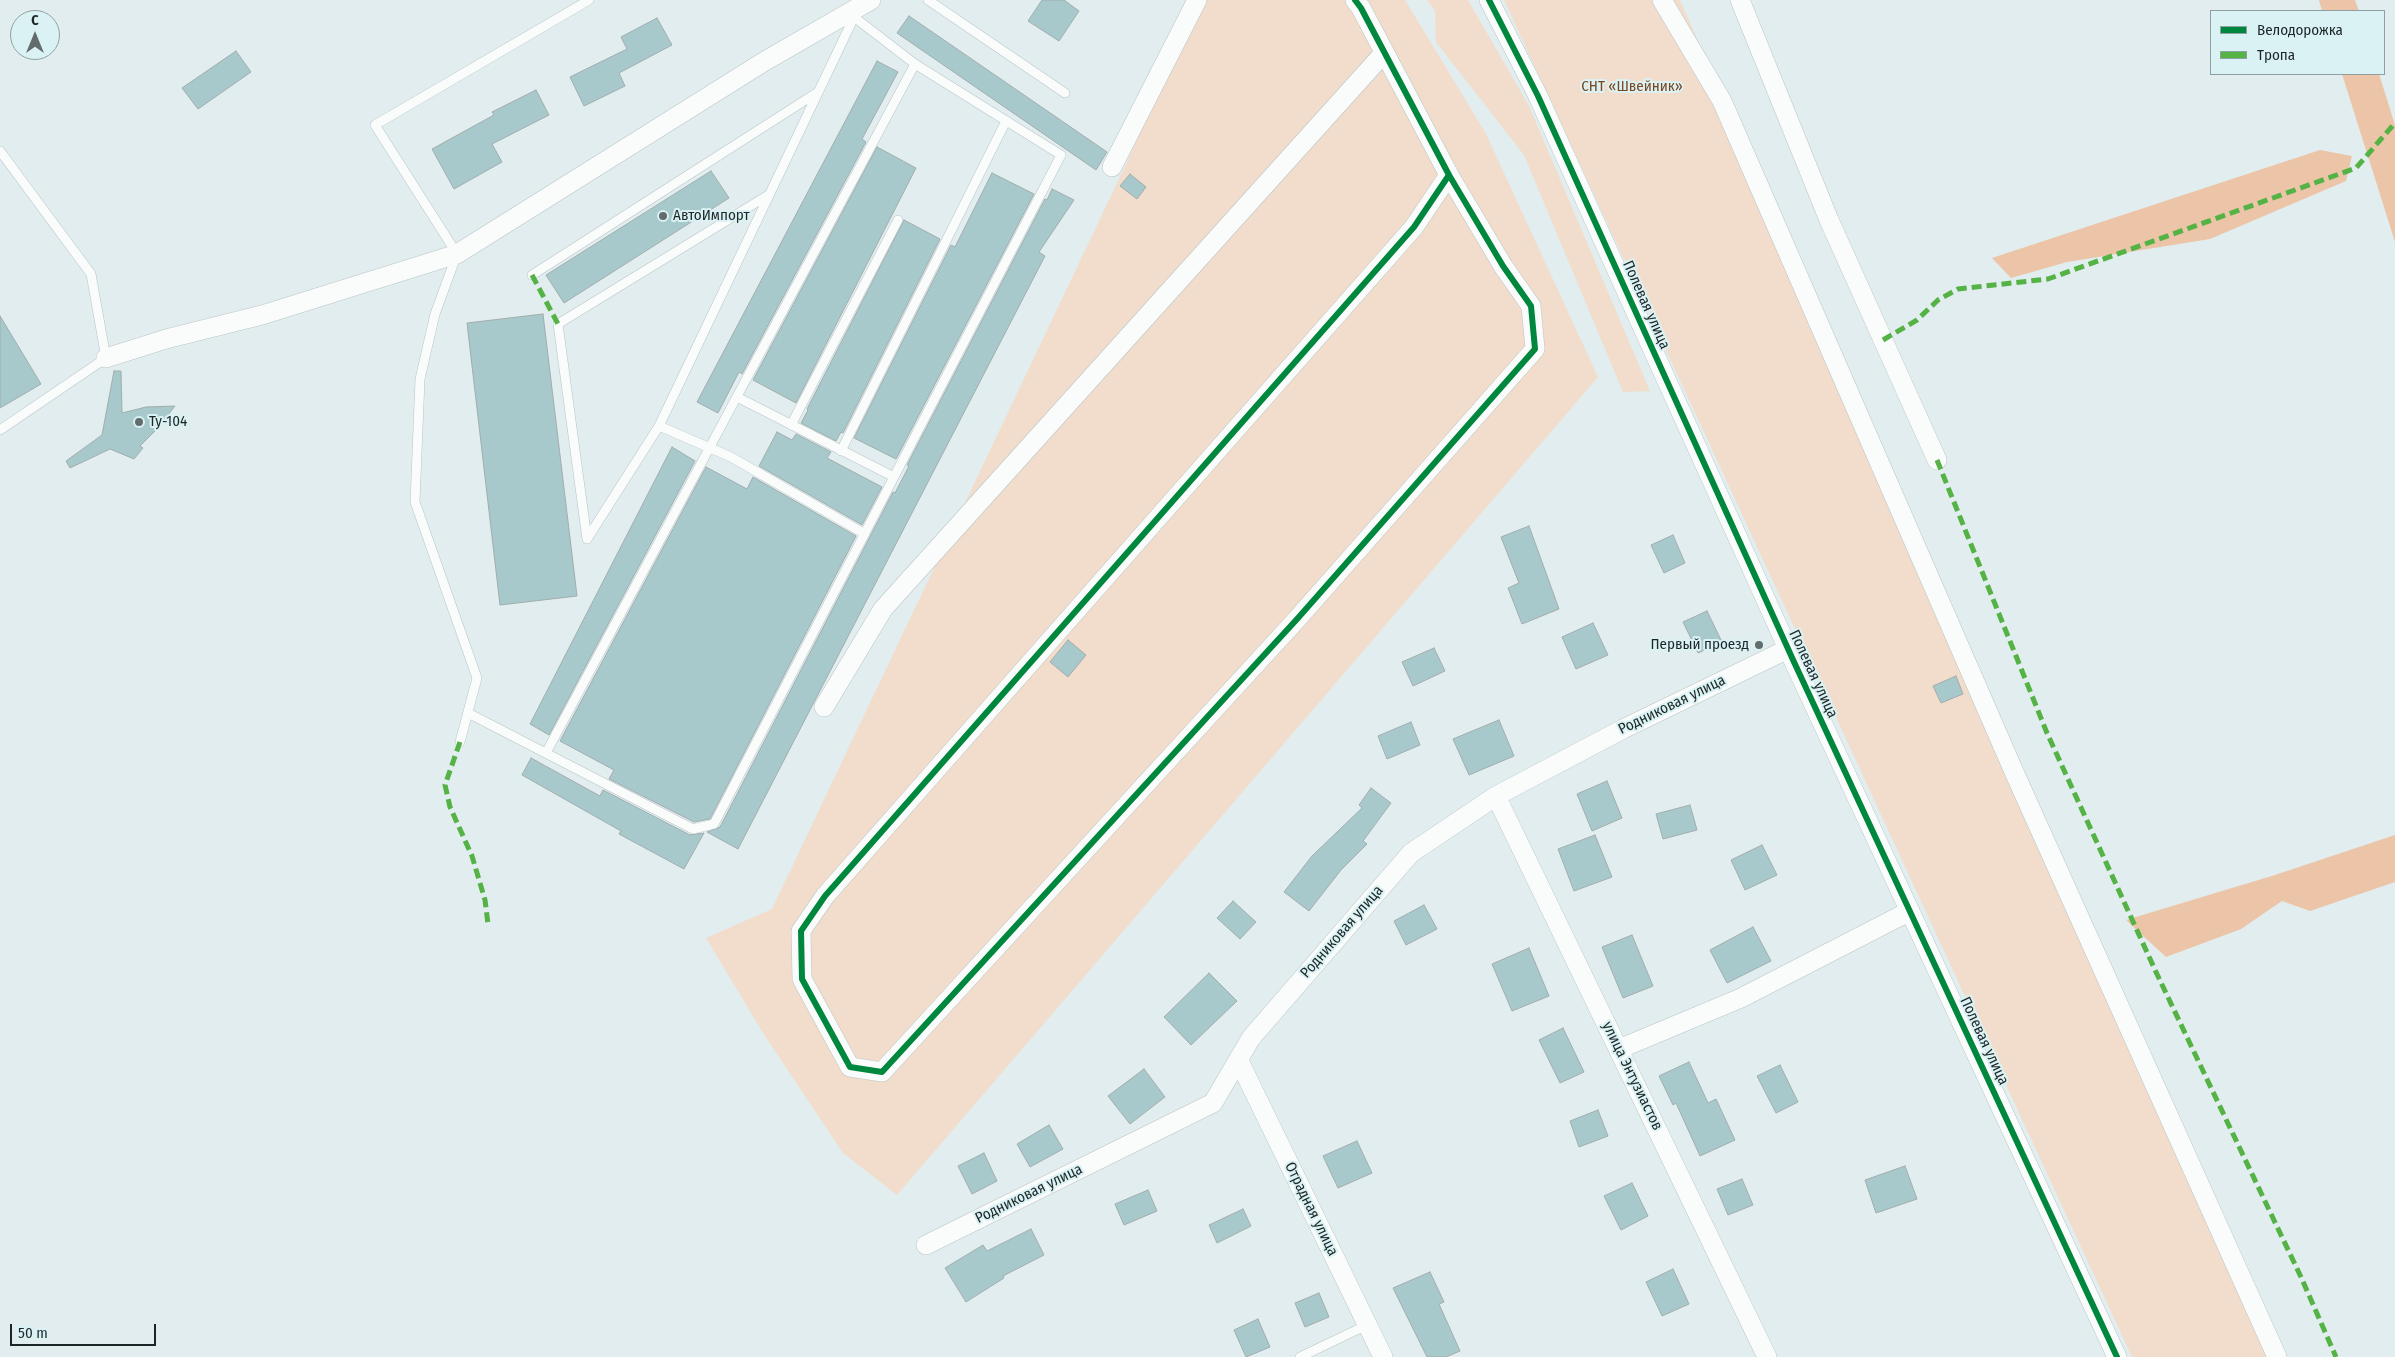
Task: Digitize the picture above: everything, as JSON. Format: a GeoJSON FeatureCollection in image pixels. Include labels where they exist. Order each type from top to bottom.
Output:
{"type":"FeatureCollection","features":[{"type":"Feature","properties":{"kind":"street"},"geometry":{"type":"LineString","coordinates":[[1112,167],[1197,0]]}},
{"type":"Feature","properties":{"kind":"street"},"geometry":{"type":"LineString","coordinates":[[1355,0],[1362,8],[1449,175],[1503,266],[1532,306],[1535,348],[1298,618],[882,1072],[850,1067],[802,979],[801,931],[831,889],[1414,228],[1449,175]]}},
{"type":"Feature","properties":{"kind":"street","name":"Полевая улица"},"geometry":{"type":"LineString","coordinates":[[1489,0],[1538,96],[1788,648],[2117,1357]]}},
{"type":"Feature","properties":{"kind":"street"},"geometry":{"type":"LineString","coordinates":[[1662,0],[1722,101],[2015,774],[2277,1357]]}},
{"type":"Feature","properties":{"kind":"street"},"geometry":{"type":"LineString","coordinates":[[1740,0],[1829,220],[1937,460]]}},
{"type":"Feature","properties":{"kind":"street"},"geometry":{"type":"LineString","coordinates":[[106,358],[166,339],[262,315],[457,254],[700,101],[861,8]]}},
{"type":"Feature","properties":{"kind":"street"},"geometry":{"type":"LineString","coordinates":[[824,707],[884,609],[1384,53]]}},
{"type":"Feature","properties":{"kind":"street","name":"Родниковая улица"},"geometry":{"type":"LineString","coordinates":[[926,1245],[1212,1103],[1251,1038],[1411,853],[1496,796],[1623,729],[1788,648]]}},
{"type":"Feature","properties":{"kind":"street","name":"улица Энтузиастов"},"geometry":{"type":"LineString","coordinates":[[1496,796],[1767,1357]]}},
{"type":"Feature","properties":{"kind":"street"},"geometry":{"type":"LineString","coordinates":[[1619,1049],[1741,998],[1910,910]]}},
{"type":"Feature","properties":{"kind":"street","name":"Отрадная улица"},"geometry":{"type":"LineString","coordinates":[[1239,1060],[1383,1357]]}},
{"type":"Feature","properties":{"kind":"lane"},"geometry":{"type":"LineString","coordinates":[[460,742],[477,678],[415,502],[420,379],[435,314],[457,254],[375,125],[589,0]]}},
{"type":"Feature","properties":{"kind":"lane"},"geometry":{"type":"LineString","coordinates":[[928,0],[1064,93]]}},
{"type":"Feature","properties":{"kind":"lane"},"geometry":{"type":"LineString","coordinates":[[468,713],[693,829],[714,824],[1061,155],[915,64],[861,8],[818,92],[770,194],[659,426],[587,539],[558,324],[770,194]]}},
{"type":"Feature","properties":{"kind":"lane"},"geometry":{"type":"LineString","coordinates":[[546,753],[915,64]]}},
{"type":"Feature","properties":{"kind":"lane"},"geometry":{"type":"LineString","coordinates":[[532,274],[818,92]]}},
{"type":"Feature","properties":{"kind":"lane"},"geometry":{"type":"LineString","coordinates":[[841,451],[1006,121]]}},
{"type":"Feature","properties":{"kind":"lane"},"geometry":{"type":"LineString","coordinates":[[0,151],[90,274],[106,358],[0,430]]}},
{"type":"Feature","properties":{"kind":"lane"},"geometry":{"type":"LineString","coordinates":[[791,425],[898,220]]}},
{"type":"Feature","properties":{"kind":"lane"},"geometry":{"type":"LineString","coordinates":[[736,397],[894,478]]}},
{"type":"Feature","properties":{"kind":"lane"},"geometry":{"type":"LineString","coordinates":[[659,426],[731,457],[865,534]]}},
{"type":"Feature","properties":{"kind":"lane"},"geometry":{"type":"LineString","coordinates":[[1300,1357],[1367,1325]]}},
{"type":"Feature","properties":{"kind":"green space"},"geometry":{"type":"Polygon","coordinates":[[[1196,0],[1405,0],[1485,132],[1598,377],[897,1195],[843,1153],[765,1036],[706,938],[772,909],[1127,162],[1196,0]]]}},
{"type":"Feature","properties":{"kind":"green space"},"geometry":{"type":"Polygon","coordinates":[[[1427,0],[1468,0],[1529,106],[1650,391],[1623,392],[1524,155],[1436,42],[1435,11],[1427,0]]]}},
{"type":"Feature","properties":{"kind":"green space","name":"СНТ «Швейник»"},"geometry":{"type":"Polygon","coordinates":[[[1504,0],[1680,0],[2275,1357],[2132,1357],[1504,0]]]}},
{"type":"Feature","properties":{"kind":"shaded area"},"geometry":{"type":"Polygon","coordinates":[[[2319,0],[2355,0],[2359,10],[2322,10],[2319,0]]]}},
{"type":"Feature","properties":{"kind":"shaded area"},"geometry":{"type":"Polygon","coordinates":[[[2342,75],[2379,75],[2395,125],[2395,242],[2342,75]]]}},
{"type":"Feature","properties":{"kind":"shaded area"},"geometry":{"type":"Polygon","coordinates":[[[2320,150],[2352,156],[2346,181],[2210,239],[2067,262],[2011,278],[1992,258],[2320,150]]]}},
{"type":"Feature","properties":{"kind":"shaded area"},"geometry":{"type":"Polygon","coordinates":[[[2395,835],[2395,882],[2310,911],[2282,901],[2241,929],[2166,957],[2126,920],[2275,875],[2395,835]]]}},
{"type":"Feature","properties":{"kind":"building"},"geometry":{"type":"Polygon","coordinates":[[[1042,0],[1064,0],[1079,11],[1059,41],[1028,21],[1042,0]]]}},
{"type":"Feature","properties":{"kind":"building"},"geometry":{"type":"Polygon","coordinates":[[[909,16],[1107,152],[1096,170],[897,33],[909,16]]]}},
{"type":"Feature","properties":{"kind":"building"},"geometry":{"type":"Polygon","coordinates":[[[657,18],[672,45],[619,73],[625,86],[584,106],[570,77],[627,49],[621,37],[657,18]]]}},
{"type":"Feature","properties":{"kind":"building"},"geometry":{"type":"Polygon","coordinates":[[[236,51],[251,72],[198,109],[182,88],[236,51]]]}},
{"type":"Feature","properties":{"kind":"building"},"geometry":{"type":"Polygon","coordinates":[[[877,61],[898,72],[862,139],[866,142],[742,374],[739,372],[718,413],[697,402],[877,61]]]}},
{"type":"Feature","properties":{"kind":"building"},"geometry":{"type":"Polygon","coordinates":[[[536,90],[549,115],[492,144],[502,162],[454,189],[432,149],[494,115],[492,112],[536,90]]]}},
{"type":"Feature","properties":{"kind":"building"},"geometry":{"type":"Polygon","coordinates":[[[877,147],[916,168],[796,403],[753,380],[877,147]]]}},
{"type":"Feature","properties":{"kind":"building"},"geometry":{"type":"Polygon","coordinates":[[[711,171],[729,198],[564,303],[546,275],[711,171]]]}},
{"type":"Feature","properties":{"kind":"building"},"geometry":{"type":"Polygon","coordinates":[[[992,173],[1034,194],[896,459],[854,438],[951,245],[955,247],[992,173]]]}},
{"type":"Feature","properties":{"kind":"building"},"geometry":{"type":"Polygon","coordinates":[[[1130,174],[1146,187],[1137,199],[1120,186],[1130,174]]]}},
{"type":"Feature","properties":{"kind":"building"},"geometry":{"type":"Polygon","coordinates":[[[1052,189],[1074,200],[1039,252],[1045,256],[738,849],[707,832],[720,827],[893,492],[895,493],[909,466],[907,465],[1045,199],[1047,200],[1052,189]]]}},
{"type":"Feature","properties":{"kind":"building"},"geometry":{"type":"Polygon","coordinates":[[[904,220],[940,239],[843,433],[841,432],[836,441],[801,423],[904,220]]]}},
{"type":"Feature","properties":{"kind":"building"},"geometry":{"type":"Polygon","coordinates":[[[543,314],[577,596],[500,605],[467,323],[543,314]]]}},
{"type":"Feature","properties":{"kind":"building"},"geometry":{"type":"Polygon","coordinates":[[[0,316],[41,384],[0,408],[0,316]]]}},
{"type":"Feature","properties":{"kind":"building","name":"Ту-104"},"geometry":{"type":"Polygon","coordinates":[[[114,371],[121,371],[122,413],[146,407],[175,406],[157,429],[140,446],[143,448],[134,459],[110,449],[70,468],[66,461],[102,435],[114,371]]]}},
{"type":"Feature","properties":{"kind":"building"},"geometry":{"type":"Polygon","coordinates":[[[777,432],[792,440],[796,434],[831,452],[827,458],[882,487],[862,525],[759,466],[777,432]]]}},
{"type":"Feature","properties":{"kind":"building"},"geometry":{"type":"Polygon","coordinates":[[[672,447],[695,461],[549,735],[530,724],[672,447]]]}},
{"type":"Feature","properties":{"kind":"building"},"geometry":{"type":"Polygon","coordinates":[[[706,467],[747,489],[753,477],[856,536],[710,819],[694,822],[609,779],[614,770],[560,741],[706,467]]]}},
{"type":"Feature","properties":{"kind":"building"},"geometry":{"type":"Polygon","coordinates":[[[1529,526],[1559,609],[1522,624],[1508,588],[1519,583],[1501,537],[1529,526]]]}},
{"type":"Feature","properties":{"kind":"building"},"geometry":{"type":"Polygon","coordinates":[[[1673,535],[1685,563],[1664,573],[1651,545],[1673,535]]]}},
{"type":"Feature","properties":{"kind":"building"},"geometry":{"type":"Polygon","coordinates":[[[1707,611],[1722,642],[1698,653],[1683,622],[1707,611]]]}},
{"type":"Feature","properties":{"kind":"building"},"geometry":{"type":"Polygon","coordinates":[[[1593,623],[1608,655],[1576,669],[1562,637],[1593,623]]]}},
{"type":"Feature","properties":{"kind":"building"},"geometry":{"type":"Polygon","coordinates":[[[1068,640],[1086,655],[1068,677],[1050,662],[1068,640]]]}},
{"type":"Feature","properties":{"kind":"building"},"geometry":{"type":"Polygon","coordinates":[[[1434,648],[1445,671],[1413,686],[1402,662],[1434,648]]]}},
{"type":"Feature","properties":{"kind":"building"},"geometry":{"type":"Polygon","coordinates":[[[1956,676],[1963,694],[1941,703],[1933,686],[1956,676]]]}},
{"type":"Feature","properties":{"kind":"building"},"geometry":{"type":"Polygon","coordinates":[[[1499,720],[1514,756],[1469,775],[1453,739],[1499,720]]]}},
{"type":"Feature","properties":{"kind":"building"},"geometry":{"type":"Polygon","coordinates":[[[1411,722],[1420,745],[1387,759],[1378,736],[1411,722]]]}},
{"type":"Feature","properties":{"kind":"building"},"geometry":{"type":"Polygon","coordinates":[[[531,758],[600,796],[603,790],[690,835],[704,833],[684,869],[619,834],[621,831],[522,775],[531,758]]]}},
{"type":"Feature","properties":{"kind":"building"},"geometry":{"type":"Polygon","coordinates":[[[1607,781],[1622,818],[1592,831],[1577,794],[1607,781]]]}},
{"type":"Feature","properties":{"kind":"building"},"geometry":{"type":"Polygon","coordinates":[[[1371,788],[1391,803],[1363,841],[1367,844],[1341,870],[1309,911],[1284,892],[1312,856],[1362,808],[1359,805],[1371,788]]]}},
{"type":"Feature","properties":{"kind":"building"},"geometry":{"type":"Polygon","coordinates":[[[1690,805],[1697,830],[1663,839],[1656,814],[1690,805]]]}},
{"type":"Feature","properties":{"kind":"building"},"geometry":{"type":"Polygon","coordinates":[[[1595,835],[1612,877],[1574,891],[1558,849],[1595,835]]]}},
{"type":"Feature","properties":{"kind":"building"},"geometry":{"type":"Polygon","coordinates":[[[1762,845],[1777,875],[1745,890],[1731,860],[1762,845]]]}},
{"type":"Feature","properties":{"kind":"building"},"geometry":{"type":"Polygon","coordinates":[[[1233,901],[1256,922],[1240,939],[1217,918],[1233,901]]]}},
{"type":"Feature","properties":{"kind":"building"},"geometry":{"type":"Polygon","coordinates":[[[1424,905],[1437,929],[1406,945],[1394,921],[1424,905]]]}},
{"type":"Feature","properties":{"kind":"building"},"geometry":{"type":"Polygon","coordinates":[[[1753,927],[1771,961],[1727,983],[1710,950],[1753,927]]]}},
{"type":"Feature","properties":{"kind":"building"},"geometry":{"type":"Polygon","coordinates":[[[1632,935],[1653,986],[1623,998],[1602,947],[1632,935]]]}},
{"type":"Feature","properties":{"kind":"building"},"geometry":{"type":"Polygon","coordinates":[[[1529,948],[1549,996],[1512,1011],[1492,964],[1529,948]]]}},
{"type":"Feature","properties":{"kind":"building"},"geometry":{"type":"Polygon","coordinates":[[[1209,973],[1237,1001],[1191,1045],[1164,1017],[1209,973]]]}},
{"type":"Feature","properties":{"kind":"building"},"geometry":{"type":"Polygon","coordinates":[[[1563,1028],[1584,1072],[1560,1083],[1539,1040],[1563,1028]]]}},
{"type":"Feature","properties":{"kind":"building"},"geometry":{"type":"Polygon","coordinates":[[[1689,1062],[1708,1103],[1716,1099],[1735,1140],[1700,1156],[1676,1103],[1673,1105],[1659,1076],[1689,1062]]]}},
{"type":"Feature","properties":{"kind":"building"},"geometry":{"type":"Polygon","coordinates":[[[1780,1065],[1798,1102],[1776,1113],[1757,1076],[1780,1065]]]}},
{"type":"Feature","properties":{"kind":"building"},"geometry":{"type":"Polygon","coordinates":[[[1144,1069],[1165,1097],[1130,1124],[1108,1096],[1144,1069]]]}},
{"type":"Feature","properties":{"kind":"building"},"geometry":{"type":"Polygon","coordinates":[[[1598,1110],[1608,1136],[1579,1147],[1570,1121],[1598,1110]]]}},
{"type":"Feature","properties":{"kind":"building"},"geometry":{"type":"Polygon","coordinates":[[[1049,1125],[1063,1149],[1030,1167],[1017,1144],[1049,1125]]]}},
{"type":"Feature","properties":{"kind":"building"},"geometry":{"type":"Polygon","coordinates":[[[1357,1141],[1372,1173],[1338,1188],[1323,1156],[1357,1141]]]}},
{"type":"Feature","properties":{"kind":"building"},"geometry":{"type":"Polygon","coordinates":[[[984,1153],[997,1181],[972,1194],[958,1166],[984,1153]]]}},
{"type":"Feature","properties":{"kind":"building"},"geometry":{"type":"Polygon","coordinates":[[[1905,1166],[1917,1199],[1876,1213],[1865,1180],[1905,1166]]]}},
{"type":"Feature","properties":{"kind":"building"},"geometry":{"type":"Polygon","coordinates":[[[1742,1179],[1753,1205],[1728,1215],[1717,1189],[1742,1179]]]}},
{"type":"Feature","properties":{"kind":"building"},"geometry":{"type":"Polygon","coordinates":[[[1632,1183],[1648,1216],[1621,1230],[1604,1196],[1632,1183]]]}},
{"type":"Feature","properties":{"kind":"building"},"geometry":{"type":"Polygon","coordinates":[[[1148,1190],[1157,1211],[1124,1225],[1115,1204],[1148,1190]]]}},
{"type":"Feature","properties":{"kind":"building"},"geometry":{"type":"Polygon","coordinates":[[[1243,1209],[1251,1226],[1217,1243],[1209,1225],[1243,1209]]]}},
{"type":"Feature","properties":{"kind":"building"},"geometry":{"type":"Polygon","coordinates":[[[1031,1229],[1044,1255],[1003,1276],[1004,1278],[966,1302],[945,1268],[983,1245],[987,1251],[1031,1229]]]}},
{"type":"Feature","properties":{"kind":"building"},"geometry":{"type":"Polygon","coordinates":[[[1673,1269],[1689,1304],[1662,1316],[1646,1282],[1673,1269]]]}},
{"type":"Feature","properties":{"kind":"building"},"geometry":{"type":"Polygon","coordinates":[[[1430,1272],[1444,1302],[1439,1304],[1460,1351],[1446,1357],[1427,1357],[1393,1288],[1430,1272]]]}},
{"type":"Feature","properties":{"kind":"building"},"geometry":{"type":"Polygon","coordinates":[[[1319,1293],[1329,1317],[1305,1327],[1295,1303],[1319,1293]]]}},
{"type":"Feature","properties":{"kind":"building"},"geometry":{"type":"Polygon","coordinates":[[[1258,1319],[1270,1347],[1246,1357],[1234,1330],[1258,1319]]]}},
{"type":"Feature","properties":{"kind":"marked path"},"geometry":{"type":"LineString","coordinates":[[1883,340],[1917,320],[1938,300],[1958,289],[2048,279],[2356,168],[2395,123]]}},
{"type":"Feature","properties":{"kind":"marked path"},"geometry":{"type":"LineString","coordinates":[[532,275],[558,324]]}},
{"type":"Feature","properties":{"kind":"marked path"},"geometry":{"type":"LineString","coordinates":[[1937,460],[2047,733],[2156,972],[2301,1277],[2336,1357]]}},
{"type":"Feature","properties":{"kind":"marked path"},"geometry":{"type":"LineString","coordinates":[[460,742],[445,785],[450,807],[472,856],[485,900],[488,924]]}},
{"type":"Feature","properties":{"kind":"cycle path"},"geometry":{"type":"LineString","coordinates":[[1355,0],[1361,8],[1449,175],[1503,266],[1531,306],[1535,349],[1298,618],[882,1072],[850,1067],[802,979],[801,931],[825,896],[1414,227],[1449,175]]}},
{"type":"Feature","properties":{"kind":"cycle path"},"geometry":{"type":"LineString","coordinates":[[1489,0],[1538,96],[1794,662],[2117,1357]]}},
{"type":"Feature","properties":{"kind":"place","name":"АвтоИмпорт"},"geometry":{"type":"Point","coordinates":[663,216]}},
{"type":"Feature","properties":{"kind":"place","name":"Ту-104"},"geometry":{"type":"Point","coordinates":[139,422]}},
{"type":"Feature","properties":{"kind":"place","name":"Первый проезд"},"geometry":{"type":"Point","coordinates":[1759,645]}}]}
